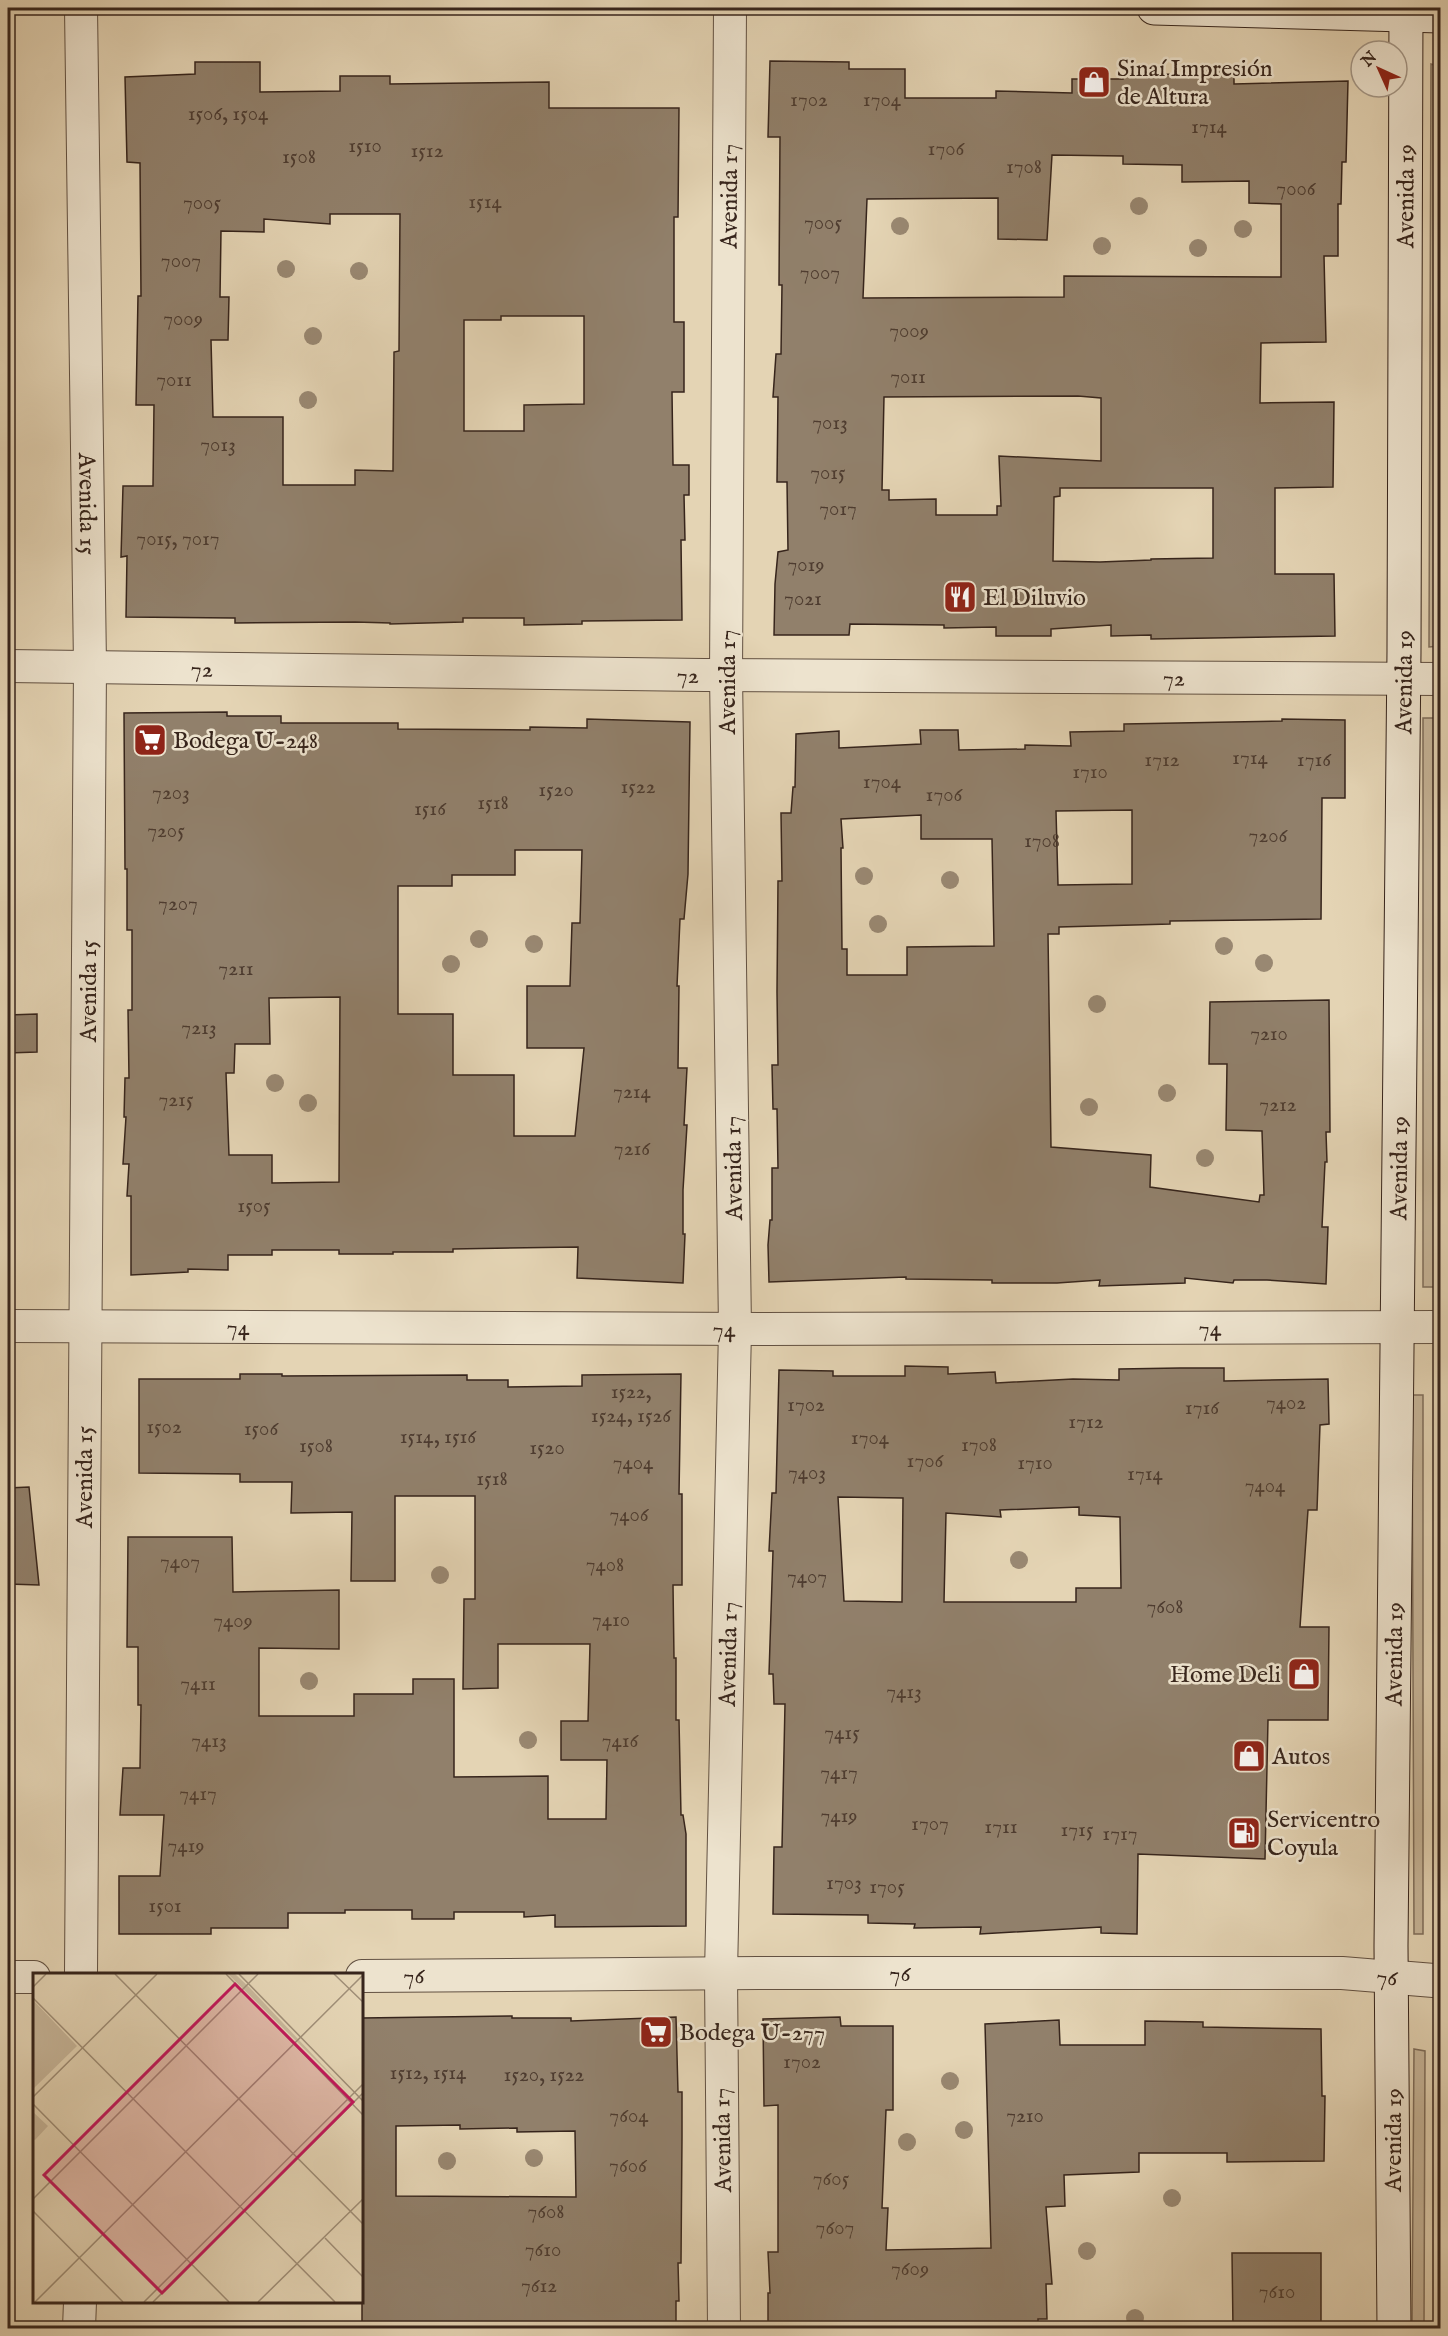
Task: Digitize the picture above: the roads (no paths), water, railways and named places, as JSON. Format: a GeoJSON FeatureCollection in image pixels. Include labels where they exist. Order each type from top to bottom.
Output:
{"type":"FeatureCollection","features":[{"type":"Feature","properties":{"kind":"main road"},"geometry":{"type":"LineString","coordinates":[[1154,8],[1406,11],[1440,16]]}},
{"type":"Feature","properties":{"kind":"main road","name":"Avenida 19"},"geometry":{"type":"LineString","coordinates":[[1394,2328],[1391,1977],[1404,678],[1406,11]]}},
{"type":"Feature","properties":{"kind":"main road","name":"76"},"geometry":{"type":"LineString","coordinates":[[1391,1977],[1440,1981]]}},
{"type":"Feature","properties":{"kind":"street","name":"Avenida 15"},"geometry":{"type":"LineString","coordinates":[[81,8],[90,666],[81,1973]]}},
{"type":"Feature","properties":{"kind":"street","name":"Avenida 17"},"geometry":{"type":"LineString","coordinates":[[724,2328],[721,1973],[735,1329],[726,675],[730,8]]}},
{"type":"Feature","properties":{"kind":"street","name":"72"},"geometry":{"type":"LineString","coordinates":[[8,666],[726,675],[1440,679]]}},
{"type":"Feature","properties":{"kind":"street","name":"74"},"geometry":{"type":"LineString","coordinates":[[8,1326],[735,1329],[1440,1327]]}},
{"type":"Feature","properties":{"kind":"street","name":"76"},"geometry":{"type":"LineString","coordinates":[[363,1976],[721,1973],[1342,1973],[1391,1977]]}},
{"type":"Feature","properties":{"kind":"street"},"geometry":{"type":"LineString","coordinates":[[8,1977],[33,1977]]}},
{"type":"Feature","properties":{"kind":"street"},"geometry":{"type":"LineString","coordinates":[[80,2303],[80,2328]]}},
{"type":"Feature","properties":{"kind":"place","name":"Sinaí Impresión de Altura"},"geometry":{"type":"Point","coordinates":[1094,82]}},
{"type":"Feature","properties":{"kind":"place","name":"El Diluvio"},"geometry":{"type":"Point","coordinates":[960,597]}},
{"type":"Feature","properties":{"kind":"place","name":"Bodega U-248"},"geometry":{"type":"Point","coordinates":[150,740]}},
{"type":"Feature","properties":{"kind":"place","name":"Home Deli"},"geometry":{"type":"Point","coordinates":[1304,1674]}},
{"type":"Feature","properties":{"kind":"place","name":"Autos"},"geometry":{"type":"Point","coordinates":[1249,1756]}},
{"type":"Feature","properties":{"kind":"place","name":"Servicentro Coyula"},"geometry":{"type":"Point","coordinates":[1244,1833]}},
{"type":"Feature","properties":{"kind":"place","name":"Bodega U-277"},"geometry":{"type":"Point","coordinates":[656,2032]}}]}
